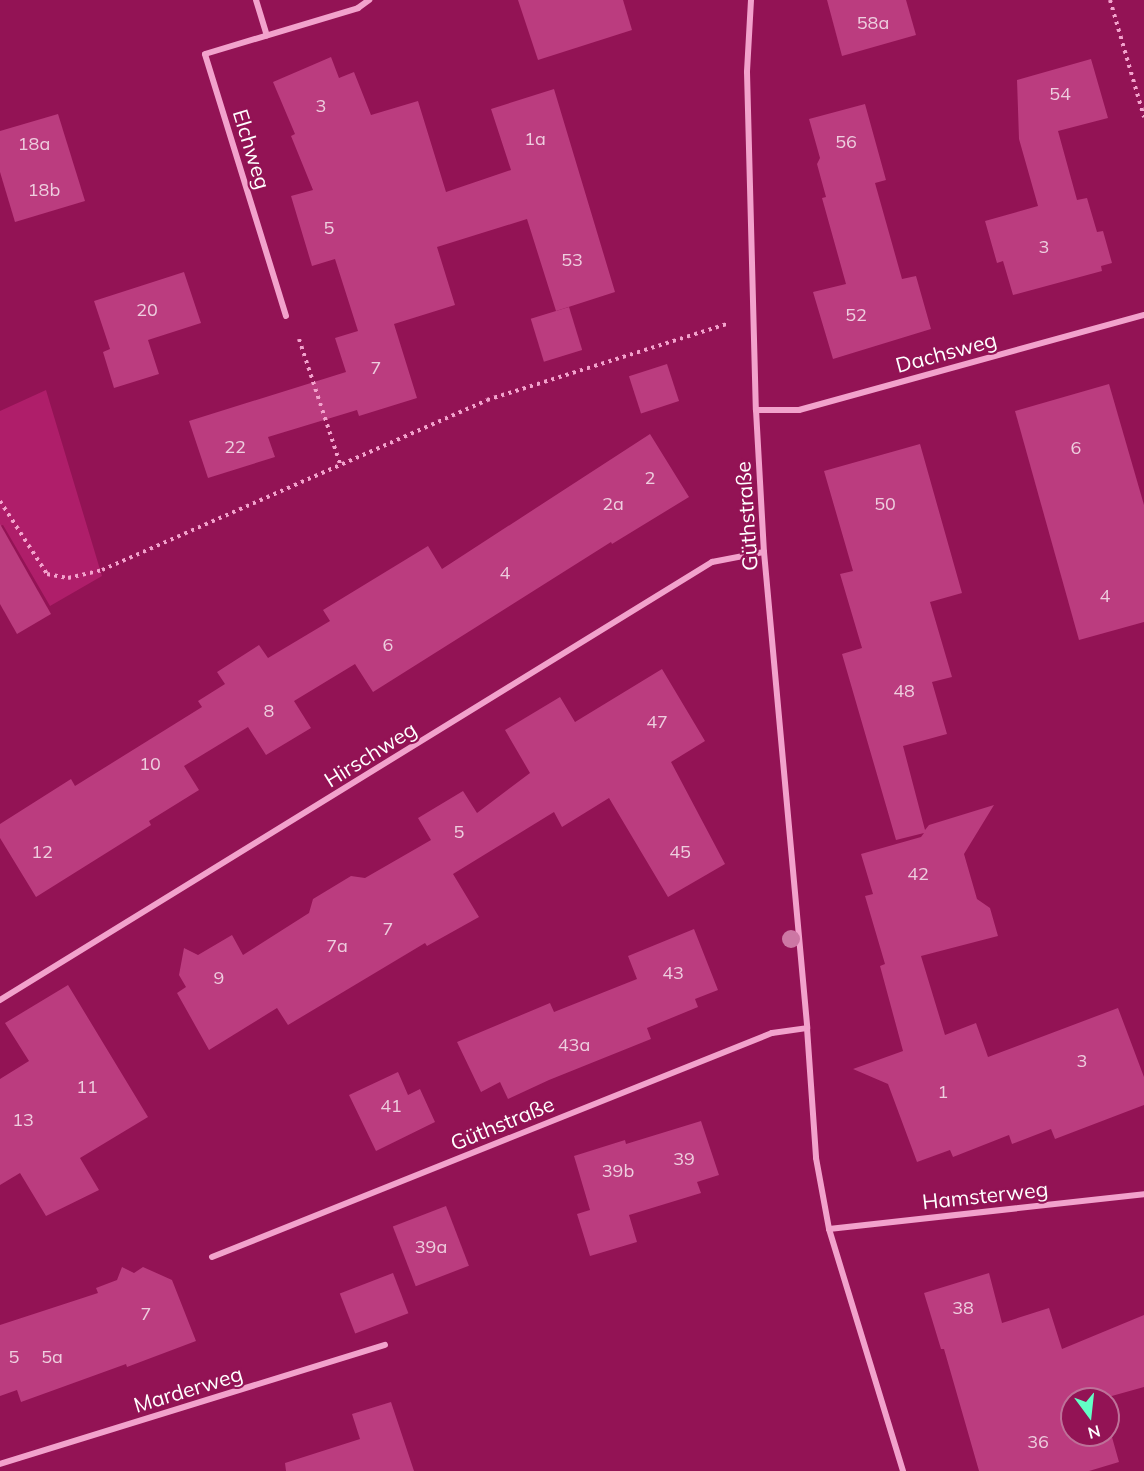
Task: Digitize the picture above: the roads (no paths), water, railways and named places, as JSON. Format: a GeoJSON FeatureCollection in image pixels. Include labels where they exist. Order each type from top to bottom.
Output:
{"type":"FeatureCollection","features":[{"type":"Feature","properties":{"kind":"street"},"geometry":{"type":"LineString","coordinates":[[256,0],[267,35]]}},
{"type":"Feature","properties":{"kind":"street","name":"Elchweg"},"geometry":{"type":"LineString","coordinates":[[286,316],[205,54],[358,8],[369,0]]}},
{"type":"Feature","properties":{"kind":"street","name":"Güthstraße"},"geometry":{"type":"LineString","coordinates":[[751,0],[747,72],[756,410],[764,552],[807,1028],[816,1158],[829,1229],[903,1471]]}},
{"type":"Feature","properties":{"kind":"street","name":"Dachsweg"},"geometry":{"type":"LineString","coordinates":[[756,410],[799,410],[1144,315]]}},
{"type":"Feature","properties":{"kind":"street","name":"Hirschweg"},"geometry":{"type":"LineString","coordinates":[[0,1000],[712,562],[764,552]]}},
{"type":"Feature","properties":{"kind":"street","name":"Güthstraße"},"geometry":{"type":"LineString","coordinates":[[212,1257],[772,1032],[807,1028]]}},
{"type":"Feature","properties":{"kind":"street","name":"Hamsterweg"},"geometry":{"type":"LineString","coordinates":[[829,1229],[1144,1194]]}},
{"type":"Feature","properties":{"kind":"street","name":"Marderweg"},"geometry":{"type":"LineString","coordinates":[[0,1464],[385,1345]]}}]}
